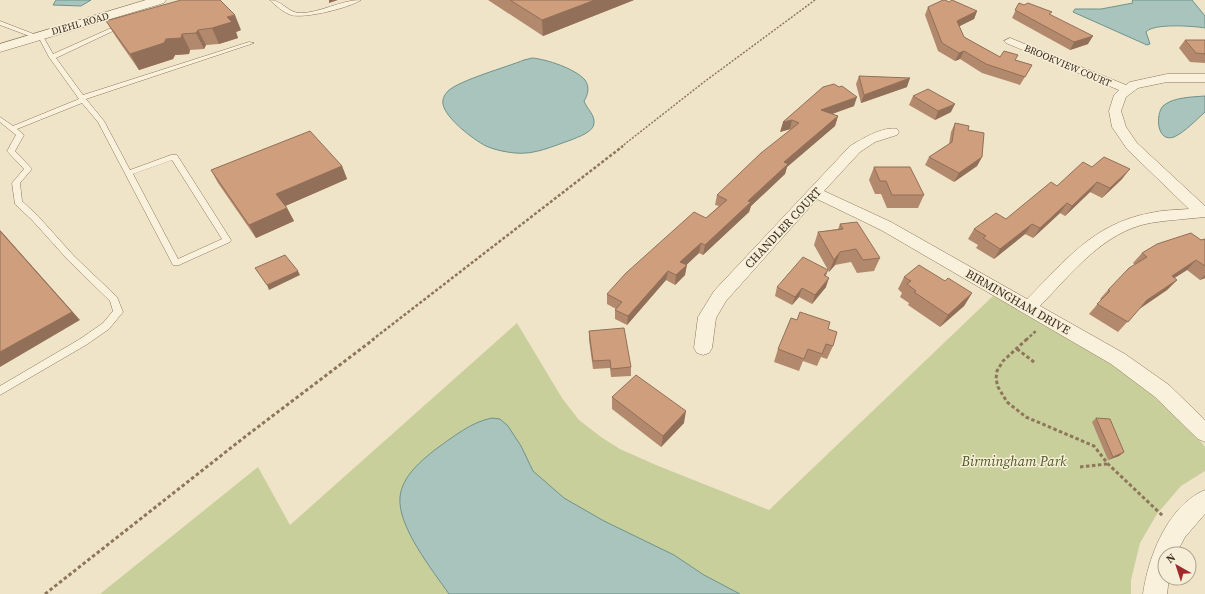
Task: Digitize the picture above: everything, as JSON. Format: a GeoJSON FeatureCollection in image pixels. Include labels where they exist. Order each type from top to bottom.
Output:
{"type":"FeatureCollection","features":[{"type":"Feature","properties":{"kind":"street","name":"DIEHL ROAD"},"geometry":{"type":"LineString","coordinates":[[0,38],[129,0]]}},
{"type":"Feature","properties":{"kind":"street","name":"DIEHL ROAD"},"geometry":{"type":"LineString","coordinates":[[0,48],[35,36],[160,0]]}},
{"type":"Feature","properties":{"kind":"street","name":"BROOKVIEW COURT"},"geometry":{"type":"LineString","coordinates":[[1010,41],[1126,89]]}},
{"type":"Feature","properties":{"kind":"street"},"geometry":{"type":"LineString","coordinates":[[1203,212],[1132,146],[1119,127],[1115,111],[1120,95],[1126,89],[1134,85],[1156,79],[1179,77],[1205,78]]}},
{"type":"Feature","properties":{"kind":"street","name":"CHANDLER COURT"},"geometry":{"type":"LineString","coordinates":[[703,348],[707,317],[716,301],[861,143],[892,132]]}},
{"type":"Feature","properties":{"kind":"street","name":"BIRMINGHAM DRIVE"},"geometry":{"type":"LineString","coordinates":[[816,193],[886,226],[1135,370],[1162,391],[1205,433]]}},
{"type":"Feature","properties":{"kind":"street"},"geometry":{"type":"LineString","coordinates":[[1028,308],[1088,246],[1111,232],[1150,218],[1203,212]]}},
{"type":"Feature","properties":{"kind":"street"},"geometry":{"type":"LineString","coordinates":[[1155,594],[1164,557],[1177,528],[1195,508],[1205,500]]}},
{"type":"Feature","properties":{"kind":"lane"},"geometry":{"type":"LineString","coordinates":[[273,0],[294,14],[319,12],[358,0]]}},
{"type":"Feature","properties":{"kind":"lane"},"geometry":{"type":"LineString","coordinates":[[0,22],[42,39],[52,57],[82,99],[101,121],[128,173],[176,263],[227,240],[174,158],[128,173]]}},
{"type":"Feature","properties":{"kind":"lane"},"geometry":{"type":"LineString","coordinates":[[52,57],[111,30],[126,26]]}},
{"type":"Feature","properties":{"kind":"lane"},"geometry":{"type":"LineString","coordinates":[[11,129],[82,99],[250,43]]}},
{"type":"Feature","properties":{"kind":"lane"},"geometry":{"type":"LineString","coordinates":[[0,119],[20,135],[11,151],[28,169],[16,183],[18,202],[35,218],[71,258],[114,299],[118,312],[106,326],[83,342],[0,391]]}},
{"type":"Feature","properties":{"kind":"path"},"geometry":{"type":"LineString","coordinates":[[45,594],[246,436],[454,277],[704,82],[814,0]]}},
{"type":"Feature","properties":{"kind":"path"},"geometry":{"type":"LineString","coordinates":[[1050,320],[1003,362],[997,371],[998,387],[1007,402],[1028,418],[1048,428],[1072,436],[1096,448],[1107,464],[1134,491],[1177,528]]}},
{"type":"Feature","properties":{"kind":"path"},"geometry":{"type":"LineString","coordinates":[[1017,349],[1034,362]]}},
{"type":"Feature","properties":{"kind":"path"},"geometry":{"type":"LineString","coordinates":[[1080,467],[1107,464]]}},
{"type":"Feature","properties":{"kind":"green space","name":"Birmingham Park"},"geometry":{"type":"Polygon","coordinates":[[[993,296],[1103,357],[1148,391],[1205,447],[1205,471],[1181,486],[1157,514],[1140,543],[1131,580],[1131,594],[100,594],[258,467],[290,525],[517,323],[562,398],[579,420],[601,437],[620,449],[656,465],[769,510],[993,296]]]}},
{"type":"Feature","properties":{"kind":"water"},"geometry":{"type":"Polygon","coordinates":[[[56,0],[91,0],[81,6],[53,5],[56,0]]]}},
{"type":"Feature","properties":{"kind":"water"},"geometry":{"type":"Polygon","coordinates":[[[1133,0],[1192,0],[1205,16],[1205,28],[1165,26],[1150,29],[1146,32],[1150,44],[1147,45],[1073,12],[1075,9],[1101,9],[1133,3],[1133,0]]]}},
{"type":"Feature","properties":{"kind":"water"},"geometry":{"type":"Polygon","coordinates":[[[532,58],[545,60],[568,68],[585,80],[588,85],[588,91],[584,101],[594,120],[593,126],[589,132],[571,140],[530,153],[508,152],[496,150],[474,139],[454,122],[445,110],[443,104],[444,97],[448,91],[454,87],[484,74],[532,58]]]}},
{"type":"Feature","properties":{"kind":"water"},"geometry":{"type":"Polygon","coordinates":[[[1205,96],[1205,112],[1178,135],[1168,138],[1164,136],[1159,127],[1158,121],[1160,110],[1163,106],[1178,99],[1205,96]]]}},
{"type":"Feature","properties":{"kind":"water"},"geometry":{"type":"Polygon","coordinates":[[[492,418],[500,419],[508,426],[521,446],[533,471],[564,498],[604,521],[674,555],[704,575],[740,594],[449,594],[417,548],[404,521],[400,497],[404,482],[425,458],[470,426],[492,418]]]}},
{"type":"Feature","properties":{"kind":"building"},"geometry":{"type":"Polygon","coordinates":[[[181,0],[220,0],[235,15],[227,17],[232,22],[212,28],[198,30],[196,33],[182,34],[181,38],[166,39],[164,43],[130,54],[106,21],[181,0]]]}},
{"type":"Feature","properties":{"kind":"building"},"geometry":{"type":"Polygon","coordinates":[[[510,0],[595,0],[542,20],[510,0]]]}},
{"type":"Feature","properties":{"kind":"building"},"geometry":{"type":"Polygon","coordinates":[[[943,0],[949,2],[952,0],[977,11],[957,21],[964,37],[1000,57],[1004,51],[1018,55],[1015,60],[1032,65],[1025,77],[986,64],[964,51],[959,53],[942,43],[928,7],[943,0]]]}},
{"type":"Feature","properties":{"kind":"building"},"geometry":{"type":"Polygon","coordinates":[[[1019,3],[1024,5],[1028,3],[1052,12],[1049,14],[1093,36],[1074,42],[1015,10],[1019,3]]]}},
{"type":"Feature","properties":{"kind":"building"},"geometry":{"type":"Polygon","coordinates":[[[1185,40],[1205,40],[1205,54],[1196,53],[1185,40]]]}},
{"type":"Feature","properties":{"kind":"building"},"geometry":{"type":"Polygon","coordinates":[[[859,76],[910,78],[864,95],[859,76]]]}},
{"type":"Feature","properties":{"kind":"building"},"geometry":{"type":"Polygon","coordinates":[[[834,84],[839,87],[842,86],[857,97],[821,110],[838,116],[784,162],[788,164],[748,201],[751,202],[705,245],[701,243],[680,262],[687,265],[676,275],[668,271],[628,316],[615,310],[622,302],[607,294],[626,273],[694,212],[706,218],[727,200],[717,195],[761,153],[799,123],[792,120],[783,122],[823,87],[834,84]]]}},
{"type":"Feature","properties":{"kind":"building"},"geometry":{"type":"Polygon","coordinates":[[[928,89],[955,104],[938,111],[913,96],[928,89]]]}},
{"type":"Feature","properties":{"kind":"building"},"geometry":{"type":"Polygon","coordinates":[[[955,123],[969,126],[968,130],[984,133],[982,157],[959,173],[929,157],[952,142],[955,123]]]}},
{"type":"Feature","properties":{"kind":"building"},"geometry":{"type":"Polygon","coordinates":[[[310,131],[342,166],[276,194],[287,208],[249,225],[211,170],[310,131]]]}},
{"type":"Feature","properties":{"kind":"building"},"geometry":{"type":"Polygon","coordinates":[[[1104,157],[1130,169],[1110,188],[1097,182],[1072,206],[1067,203],[1040,228],[1032,224],[1000,249],[983,238],[986,236],[974,229],[996,213],[1006,219],[1051,182],[1057,186],[1083,162],[1092,167],[1104,157]]]}},
{"type":"Feature","properties":{"kind":"building"},"geometry":{"type":"Polygon","coordinates":[[[874,167],[910,167],[924,195],[892,195],[886,181],[880,181],[874,167]]]}},
{"type":"Feature","properties":{"kind":"building"},"geometry":{"type":"Polygon","coordinates":[[[857,222],[880,258],[863,260],[856,249],[840,252],[834,260],[818,232],[843,229],[840,224],[857,222]]]}},
{"type":"Feature","properties":{"kind":"building"},"geometry":{"type":"Polygon","coordinates":[[[0,231],[72,312],[0,352],[0,231]]]}},
{"type":"Feature","properties":{"kind":"building"},"geometry":{"type":"Polygon","coordinates":[[[1191,233],[1201,240],[1205,239],[1205,266],[1196,260],[1172,276],[1177,280],[1147,300],[1128,322],[1097,304],[1129,268],[1147,257],[1142,253],[1157,244],[1191,233]]]}},
{"type":"Feature","properties":{"kind":"building"},"geometry":{"type":"Polygon","coordinates":[[[285,255],[298,271],[267,285],[255,268],[285,255]]]}},
{"type":"Feature","properties":{"kind":"building"},"geometry":{"type":"Polygon","coordinates":[[[803,257],[828,270],[824,275],[829,278],[815,295],[802,288],[795,297],[777,287],[803,257]]]}},
{"type":"Feature","properties":{"kind":"building"},"geometry":{"type":"Polygon","coordinates":[[[919,265],[945,281],[948,278],[972,293],[948,315],[914,292],[916,291],[907,284],[911,281],[904,277],[919,265]]]}},
{"type":"Feature","properties":{"kind":"building"},"geometry":{"type":"Polygon","coordinates":[[[800,312],[830,322],[828,329],[837,332],[833,346],[826,344],[822,354],[808,349],[804,359],[778,349],[791,318],[797,320],[800,312]]]}},
{"type":"Feature","properties":{"kind":"building"},"geometry":{"type":"Polygon","coordinates":[[[624,328],[631,367],[611,369],[610,360],[593,361],[589,331],[624,328]]]}},
{"type":"Feature","properties":{"kind":"building"},"geometry":{"type":"Polygon","coordinates":[[[636,375],[686,411],[663,436],[612,397],[636,375]]]}},
{"type":"Feature","properties":{"kind":"building"},"geometry":{"type":"Polygon","coordinates":[[[1096,418],[1110,419],[1124,452],[1113,457],[1096,418]]]}}]}
